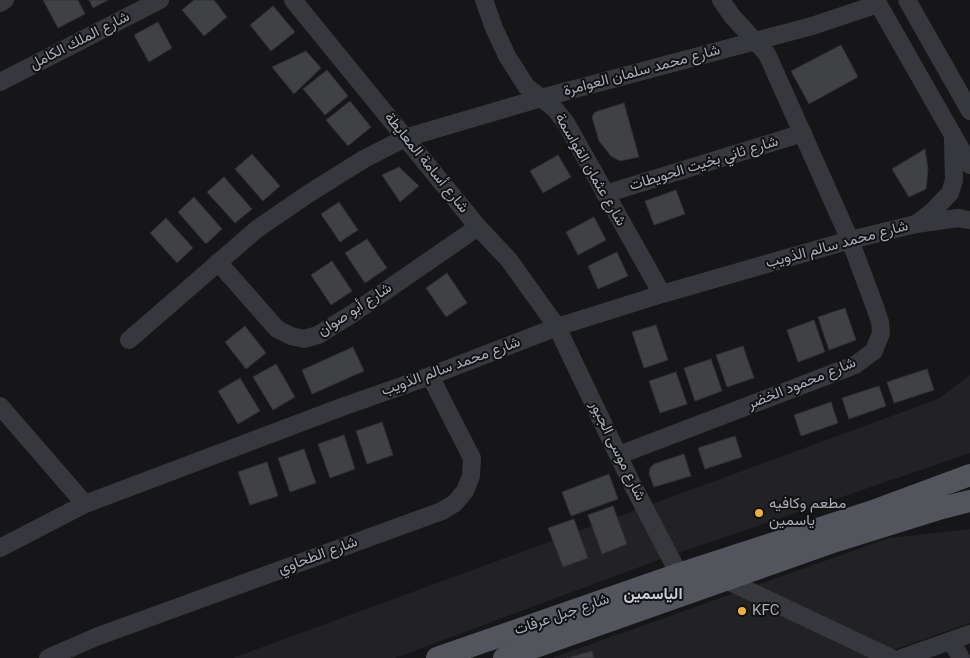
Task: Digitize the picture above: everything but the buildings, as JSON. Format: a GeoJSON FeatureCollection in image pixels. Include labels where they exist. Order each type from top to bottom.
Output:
{"type":"FeatureCollection","features":[{"type":"Feature","properties":{"kind":"main road","name":"شارع جبل عرفات"},"geometry":{"type":"LineString","coordinates":[[437,658],[679,574],[870,512],[970,475]]}},
{"type":"Feature","properties":{"kind":"main road","name":"شارع جبل عرفات"},"geometry":{"type":"LineString","coordinates":[[504,658],[836,541],[970,501]]}},
{"type":"Feature","properties":{"kind":"street"},"geometry":{"type":"LineString","coordinates":[[0,3],[5,0]]}},
{"type":"Feature","properties":{"kind":"street","name":"شارع الملك الكامل"},"geometry":{"type":"LineString","coordinates":[[1,81],[160,0]]}},
{"type":"Feature","properties":{"kind":"street","name":"شارع أسامة المعايطة"},"geometry":{"type":"LineString","coordinates":[[293,0],[478,227],[508,260],[557,327]]}},
{"type":"Feature","properties":{"kind":"street","name":"شارع عثمان القواسمة"},"geometry":{"type":"LineString","coordinates":[[484,0],[507,56],[526,86],[555,109],[566,123],[662,294]]}},
{"type":"Feature","properties":{"kind":"street"},"geometry":{"type":"LineString","coordinates":[[721,0],[732,16],[767,54],[850,240]]}},
{"type":"Feature","properties":{"kind":"street"},"geometry":{"type":"LineString","coordinates":[[907,0],[970,111]]}},
{"type":"Feature","properties":{"kind":"street"},"geometry":{"type":"LineString","coordinates":[[877,2],[970,165]]}},
{"type":"Feature","properties":{"kind":"street","name":"شارع محمد سلمان العوامرة"},"geometry":{"type":"LineString","coordinates":[[405,138],[541,98],[812,26],[877,2]]}},
{"type":"Feature","properties":{"kind":"street","name":"شارع ثاني بخيت الحويطات"},"geometry":{"type":"LineString","coordinates":[[605,194],[803,133]]}},
{"type":"Feature","properties":{"kind":"street","name":"شارع محمد سالم الذويب"},"geometry":{"type":"LineString","coordinates":[[916,224],[932,212],[950,193],[954,180],[953,136]]}},
{"type":"Feature","properties":{"kind":"street"},"geometry":{"type":"LineString","coordinates":[[128,340],[257,229],[364,159],[405,138]]}},
{"type":"Feature","properties":{"kind":"street","name":"شارع محمد سالم الذويب"},"geometry":{"type":"LineString","coordinates":[[0,548],[84,504],[557,327],[662,294],[850,240],[916,224],[958,218],[970,220]]}},
{"type":"Feature","properties":{"kind":"street","name":"شارع أبو صوان"},"geometry":{"type":"LineString","coordinates":[[218,262],[277,329],[291,336],[304,339],[318,335],[352,314],[478,227]]}},
{"type":"Feature","properties":{"kind":"street","name":"شارع محمود الخضر"},"geometry":{"type":"LineString","coordinates":[[619,455],[855,365],[874,351],[881,333],[880,322],[850,240]]}},
{"type":"Feature","properties":{"kind":"street","name":"شارع موسى الجبور"},"geometry":{"type":"LineString","coordinates":[[557,327],[679,574]]}},
{"type":"Feature","properties":{"kind":"street","name":"شارع الطحاوي"},"geometry":{"type":"LineString","coordinates":[[48,658],[96,637],[442,512],[455,503],[465,491],[471,476],[472,458],[430,376]]}},
{"type":"Feature","properties":{"kind":"street"},"geometry":{"type":"LineString","coordinates":[[0,406],[84,504]]}},
{"type":"Feature","properties":{"kind":"street"},"geometry":{"type":"LineString","coordinates":[[726,580],[891,658]]}},
{"type":"Feature","properties":{"kind":"street"},"geometry":{"type":"LineString","coordinates":[[902,658],[970,634]]}},
{"type":"Feature","properties":{"kind":"street"},"geometry":{"type":"LineString","coordinates":[[951,641],[960,658]]}},
{"type":"Feature","properties":{"kind":"shaded area"},"geometry":{"type":"Polygon","coordinates":[[[970,375],[970,453],[658,560],[395,658],[233,658],[938,399],[970,375]]]}},
{"type":"Feature","properties":{"kind":"shaded area"},"geometry":{"type":"Polygon","coordinates":[[[970,529],[970,623],[870,658],[552,658],[889,538],[970,529]]]}},
{"type":"Feature","properties":{"kind":"place","name":"مطعم وكافيه ياسمين"},"geometry":{"type":"Point","coordinates":[759,513]}},
{"type":"Feature","properties":{"kind":"place","name":"KFC"},"geometry":{"type":"Point","coordinates":[742,611]}},
{"type":"Feature","properties":{"kind":"district","name":"الياسمين"},"geometry":{"type":"Point","coordinates":[653,595]}}]}
